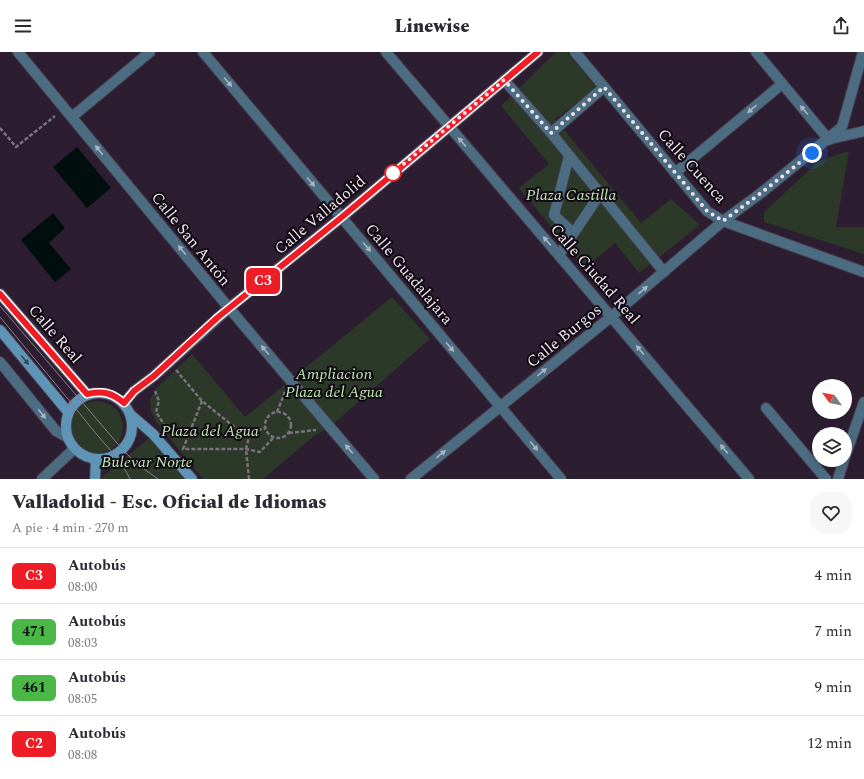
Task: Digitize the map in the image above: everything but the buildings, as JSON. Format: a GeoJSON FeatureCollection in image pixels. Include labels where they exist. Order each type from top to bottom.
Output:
{"type":"FeatureCollection","features":[{"type":"Feature","properties":{"kind":"street","name":"Calle San Antón"},"geometry":{"type":"LineString","coordinates":[[18,52],[229,308],[374,479]]}},
{"type":"Feature","properties":{"kind":"street"},"geometry":{"type":"LineString","coordinates":[[72,117],[150,52]]}},
{"type":"Feature","properties":{"kind":"street","name":"Calle Guadalajara"},"geometry":{"type":"LineString","coordinates":[[203,52],[561,479]]}},
{"type":"Feature","properties":{"kind":"street","name":"Calle Ciudad Real"},"geometry":{"type":"LineString","coordinates":[[386,52],[749,479]]}},
{"type":"Feature","properties":{"kind":"street","name":"Calle Valladolid"},"geometry":{"type":"LineString","coordinates":[[124,403],[134,391],[154,376],[229,308],[342,217],[448,126],[538,52]]}},
{"type":"Feature","properties":{"kind":"street","name":"Calle Cuenca"},"geometry":{"type":"LineString","coordinates":[[575,52],[707,211],[723,221],[864,272]]}},
{"type":"Feature","properties":{"kind":"street"},"geometry":{"type":"LineString","coordinates":[[756,52],[829,140]]}},
{"type":"Feature","properties":{"kind":"street"},"geometry":{"type":"LineString","coordinates":[[829,140],[842,127],[863,52]]}},
{"type":"Feature","properties":{"kind":"street"},"geometry":{"type":"LineString","coordinates":[[504,80],[551,133],[664,272]]}},
{"type":"Feature","properties":{"kind":"street"},"geometry":{"type":"LineString","coordinates":[[675,173],[782,84]]}},
{"type":"Feature","properties":{"kind":"street"},"geometry":{"type":"LineString","coordinates":[[551,133],[604,87]]}},
{"type":"Feature","properties":{"kind":"street"},"geometry":{"type":"LineString","coordinates":[[829,140],[864,131]]}},
{"type":"Feature","properties":{"kind":"street","name":"Calle Burgos"},"geometry":{"type":"LineString","coordinates":[[411,479],[612,316],[723,221],[829,140]]}},
{"type":"Feature","properties":{"kind":"street"},"geometry":{"type":"LineString","coordinates":[[569,156],[554,216],[574,233]]}},
{"type":"Feature","properties":{"kind":"street"},"geometry":{"type":"LineString","coordinates":[[559,255],[600,194]]}},
{"type":"Feature","properties":{"kind":"street","name":"Calle Real"},"geometry":{"type":"LineString","coordinates":[[0,294],[87,394]]}},
{"type":"Feature","properties":{"kind":"street"},"geometry":{"type":"LineString","coordinates":[[0,330],[68,412]]}},
{"type":"Feature","properties":{"kind":"street"},"geometry":{"type":"LineString","coordinates":[[0,362],[56,431],[67,437]]}},
{"type":"Feature","properties":{"kind":"street"},"geometry":{"type":"LineString","coordinates":[[97,392],[107,393],[124,403],[131,415],[133,424],[132,433],[123,450],[114,456],[105,459],[96,459],[80,454],[74,449],[67,437],[66,420],[68,412],[76,402],[87,394],[97,392]]}},
{"type":"Feature","properties":{"kind":"street"},"geometry":{"type":"LineString","coordinates":[[852,437],[864,402]]}},
{"type":"Feature","properties":{"kind":"street"},"geometry":{"type":"LineString","coordinates":[[766,408],[826,479]]}},
{"type":"Feature","properties":{"kind":"street"},"geometry":{"type":"LineString","coordinates":[[131,415],[153,434],[192,479]]}},
{"type":"Feature","properties":{"kind":"street"},"geometry":{"type":"LineString","coordinates":[[42,479],[74,449]]}},
{"type":"Feature","properties":{"kind":"street"},"geometry":{"type":"LineString","coordinates":[[95,479],[96,459]]}},
{"type":"Feature","properties":{"kind":"street"},"geometry":{"type":"LineString","coordinates":[[838,479],[842,467]]}},
{"type":"Feature","properties":{"kind":"path"},"geometry":{"type":"LineString","coordinates":[[0,128],[16,147],[65,108]]}},
{"type":"Feature","properties":{"kind":"path"},"geometry":{"type":"LineString","coordinates":[[169,362],[202,401],[242,433],[250,434],[265,428]]}},
{"type":"Feature","properties":{"kind":"path"},"geometry":{"type":"LineString","coordinates":[[154,376],[152,386],[159,401],[156,412],[162,424],[171,434]]}},
{"type":"Feature","properties":{"kind":"path"},"geometry":{"type":"LineString","coordinates":[[277,412],[290,380]]}},
{"type":"Feature","properties":{"kind":"path"},"geometry":{"type":"LineString","coordinates":[[183,449],[202,401]]}},
{"type":"Feature","properties":{"kind":"path"},"geometry":{"type":"LineString","coordinates":[[289,433],[291,429],[291,420],[285,414],[277,412],[266,419],[265,428],[269,436],[273,438],[282,438],[289,433],[311,432],[330,427]]}},
{"type":"Feature","properties":{"kind":"path"},"geometry":{"type":"LineString","coordinates":[[250,434],[246,449],[250,479]]}},
{"type":"Feature","properties":{"kind":"path"},"geometry":{"type":"LineString","coordinates":[[183,449],[246,449],[260,452],[273,438]]}},
{"type":"Feature","properties":{"kind":"path"},"geometry":{"type":"LineString","coordinates":[[179,444],[188,455]]}},
{"type":"Feature","properties":{"kind":"green space","name":"Plaza Castilla"},"geometry":{"type":"Polygon","coordinates":[[[556,52],[567,52],[597,88],[555,119],[641,223],[671,199],[700,225],[639,273],[615,243],[585,268],[519,188],[549,164],[501,106],[556,52]]]}},
{"type":"Feature","properties":{"kind":"green space"},"geometry":{"type":"Polygon","coordinates":[[[849,151],[836,227],[864,227],[864,254],[764,222],[764,212],[819,161],[849,151]]]}},
{"type":"Feature","properties":{"kind":"green space","name":"Plaza del Agua"},"geometry":{"type":"Polygon","coordinates":[[[392,297],[430,339],[330,427],[314,436],[263,479],[203,479],[157,423],[151,412],[150,400],[157,388],[192,354],[245,417],[392,297]]]}},
{"type":"Feature","properties":{"kind":"green space"},"geometry":{"type":"Polygon","coordinates":[[[97,401],[107,403],[115,409],[121,417],[123,427],[121,437],[115,445],[107,451],[97,453],[87,451],[79,445],[73,437],[71,427],[73,417],[79,409],[87,403],[97,401]]]}},
{"type":"Feature","properties":{"kind":"green space","name":"Bulevar Norte"},"geometry":{"type":"Polygon","coordinates":[[[149,438],[184,479],[100,479],[149,438]]]}},
{"type":"Feature","properties":{"kind":"shaded area"},"geometry":{"type":"Polygon","coordinates":[[[77,147],[111,188],[87,208],[53,167],[77,147]]]}},
{"type":"Feature","properties":{"kind":"shaded area"},"geometry":{"type":"Polygon","coordinates":[[[53,213],[65,228],[49,243],[71,269],[55,282],[21,240],[53,213]]]}},
{"type":"Feature","properties":{"kind":"tram line"},"geometry":{"type":"LineString","coordinates":[[0,306],[123,450],[137,464],[158,479]]}},
{"type":"Feature","properties":{"kind":"tram line"},"geometry":{"type":"LineString","coordinates":[[0,317],[123,466],[130,479]]}},
{"type":"Feature","properties":{"kind":"bus line","name":"C3"},"geometry":{"type":"LineString","coordinates":[[0,294],[87,394],[97,392],[107,393],[124,403],[134,391],[154,376],[217,318],[342,217],[448,126],[538,52]]}},
{"type":"Feature","properties":{"kind":"route"},"geometry":{"type":"LineString","coordinates":[[393,173],[504,80],[551,133],[604,87],[707,211],[723,221],[812,153]]}},
{"type":"Feature","properties":{"kind":"park label","name":"Ampliacion Plaza del Agua"},"geometry":{"type":"Point","coordinates":[334,383]}}]}
